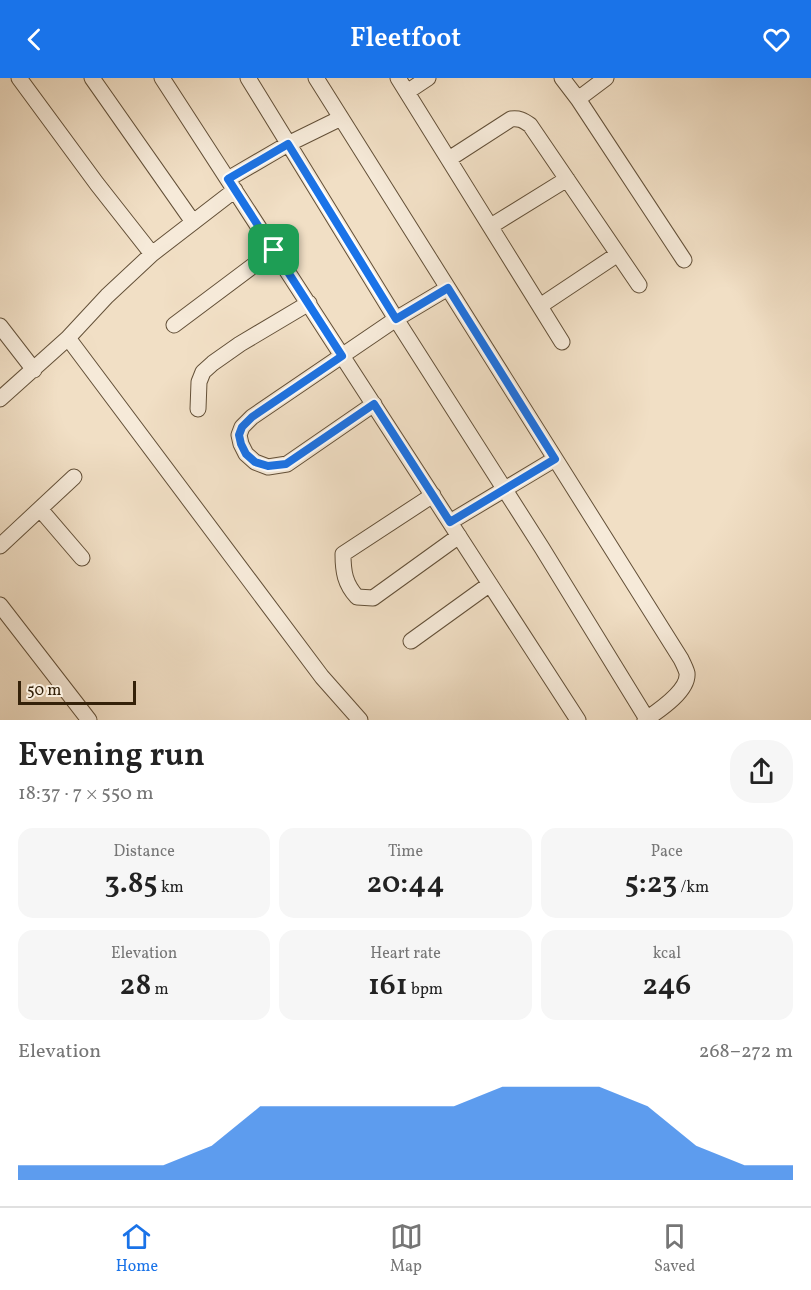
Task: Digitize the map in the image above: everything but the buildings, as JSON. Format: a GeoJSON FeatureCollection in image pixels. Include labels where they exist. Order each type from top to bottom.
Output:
{"type":"FeatureCollection","features":[{"type":"Feature","properties":{"kind":"street"},"geometry":{"type":"LineString","coordinates":[[19,78],[97,184],[153,254]]}},
{"type":"Feature","properties":{"kind":"street"},"geometry":{"type":"LineString","coordinates":[[92,78],[193,222]]}},
{"type":"Feature","properties":{"kind":"street"},"geometry":{"type":"LineString","coordinates":[[162,78],[578,720]]}},
{"type":"Feature","properties":{"kind":"street"},"geometry":{"type":"LineString","coordinates":[[248,78],[396,319],[542,548],[646,720],[682,689],[687,673],[681,659],[316,78]]}},
{"type":"Feature","properties":{"kind":"street"},"geometry":{"type":"LineString","coordinates":[[398,78],[562,342]]}},
{"type":"Feature","properties":{"kind":"street"},"geometry":{"type":"LineString","coordinates":[[407,92],[428,78]]}},
{"type":"Feature","properties":{"kind":"street"},"geometry":{"type":"LineString","coordinates":[[562,78],[684,260]]}},
{"type":"Feature","properties":{"kind":"street"},"geometry":{"type":"LineString","coordinates":[[578,99],[606,78]]}},
{"type":"Feature","properties":{"kind":"street"},"geometry":{"type":"LineString","coordinates":[[0,399],[68,338],[107,296],[232,185],[288,144],[341,118]]}},
{"type":"Feature","properties":{"kind":"street"},"geometry":{"type":"LineString","coordinates":[[449,159],[511,119],[519,118],[530,125],[639,285]]}},
{"type":"Feature","properties":{"kind":"street"},"geometry":{"type":"LineString","coordinates":[[490,226],[567,179]]}},
{"type":"Feature","properties":{"kind":"street"},"geometry":{"type":"LineString","coordinates":[[174,325],[274,250]]}},
{"type":"Feature","properties":{"kind":"street"},"geometry":{"type":"LineString","coordinates":[[540,306],[618,254]]}},
{"type":"Feature","properties":{"kind":"street"},"geometry":{"type":"LineString","coordinates":[[374,404],[286,464],[268,466],[255,462],[246,454],[241,444],[239,435],[242,427],[252,417],[396,319],[448,288]]}},
{"type":"Feature","properties":{"kind":"street"},"geometry":{"type":"LineString","coordinates":[[198,409],[199,382],[203,372],[240,344],[309,303]]}},
{"type":"Feature","properties":{"kind":"street"},"geometry":{"type":"LineString","coordinates":[[0,326],[34,370]]}},
{"type":"Feature","properties":{"kind":"street"},"geometry":{"type":"LineString","coordinates":[[68,338],[322,677],[360,720]]}},
{"type":"Feature","properties":{"kind":"street"},"geometry":{"type":"LineString","coordinates":[[450,522],[555,459]]}},
{"type":"Feature","properties":{"kind":"street"},"geometry":{"type":"LineString","coordinates":[[0,546],[74,477]]}},
{"type":"Feature","properties":{"kind":"street"},"geometry":{"type":"LineString","coordinates":[[433,495],[343,554],[345,579],[351,590],[357,597],[373,598],[459,536]]}},
{"type":"Feature","properties":{"kind":"street"},"geometry":{"type":"LineString","coordinates":[[40,508],[82,558]]}},
{"type":"Feature","properties":{"kind":"street"},"geometry":{"type":"LineString","coordinates":[[411,640],[490,584]]}},
{"type":"Feature","properties":{"kind":"street"},"geometry":{"type":"LineString","coordinates":[[0,605],[89,720]]}},
{"type":"Feature","properties":{"kind":"route"},"geometry":{"type":"LineString","coordinates":[[288,144],[396,319],[448,288],[555,459],[450,522],[374,404],[286,464],[268,466],[255,462],[246,454],[241,444],[239,435],[242,427],[252,417],[342,356],[274,250],[228,179],[288,144]]}}]}
